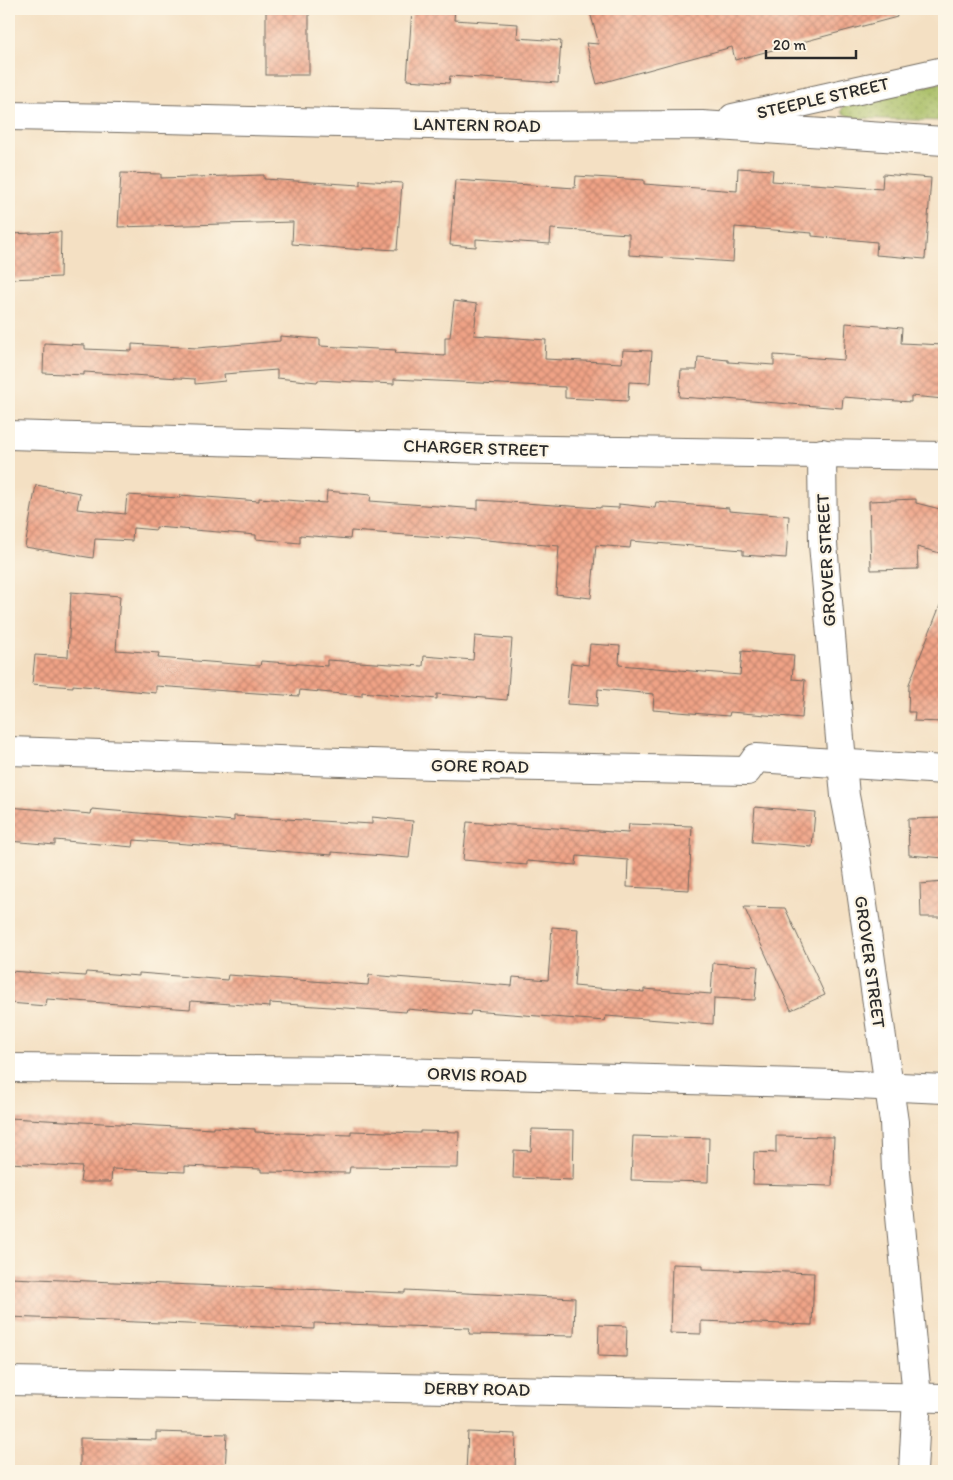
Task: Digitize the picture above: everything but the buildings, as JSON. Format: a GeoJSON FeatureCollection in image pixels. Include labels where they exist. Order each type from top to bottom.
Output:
{"type":"FeatureCollection","features":[{"type":"Feature","properties":{"kind":"street","name":"STEEPLE STREET"},"geometry":{"type":"LineString","coordinates":[[702,125],[944,71]]}},
{"type":"Feature","properties":{"kind":"street","name":"LANTERN ROAD"},"geometry":{"type":"LineString","coordinates":[[9,116],[474,126],[702,125],[944,141]]}},
{"type":"Feature","properties":{"kind":"street","name":"CHARGER STREET"},"geometry":{"type":"LineString","coordinates":[[9,435],[488,449],[944,456]]}},
{"type":"Feature","properties":{"kind":"street","name":"GROVER STREET"},"geometry":{"type":"LineString","coordinates":[[822,453],[823,544],[845,796],[854,842],[894,1122],[896,1172],[916,1397],[913,1471]]}},
{"type":"Feature","properties":{"kind":"street","name":"GORE ROAD"},"geometry":{"type":"LineString","coordinates":[[9,751],[433,765],[747,771],[756,758],[944,770]]}},
{"type":"Feature","properties":{"kind":"street","name":"ORVIS ROAD"},"geometry":{"type":"LineString","coordinates":[[9,1068],[362,1072],[944,1089]]}},
{"type":"Feature","properties":{"kind":"street","name":"DERBY ROAD"},"geometry":{"type":"LineString","coordinates":[[9,1381],[944,1398]]}},
{"type":"Feature","properties":{"kind":"green space"},"geometry":{"type":"Polygon","coordinates":[[[944,82],[944,121],[852,118],[841,112],[844,105],[944,82]]]}}]}
